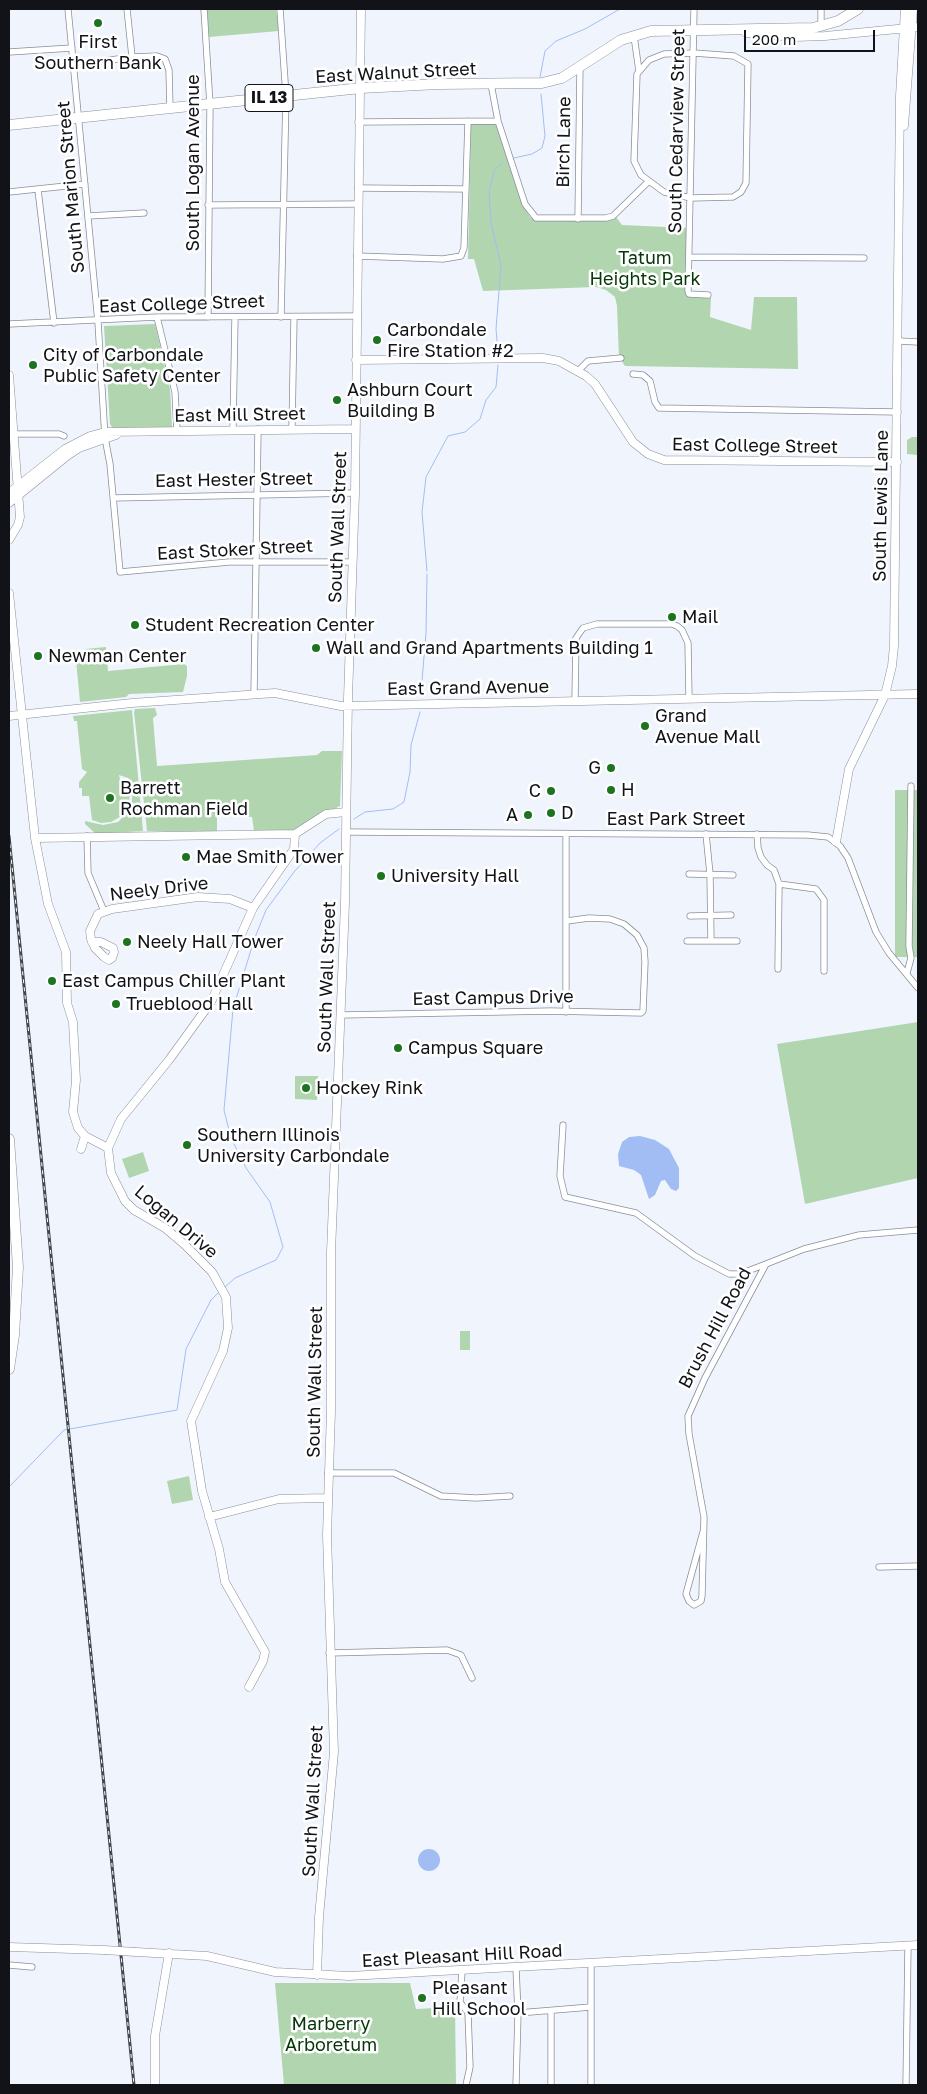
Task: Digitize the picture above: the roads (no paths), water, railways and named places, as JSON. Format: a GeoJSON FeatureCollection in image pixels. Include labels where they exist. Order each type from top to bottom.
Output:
{"type":"FeatureCollection","features":[{"type":"Feature","properties":{"kind":"highway","name":"East Walnut Street"},"geometry":{"type":"LineString","coordinates":[[9,125],[361,88],[491,84],[530,85],[549,82],[580,66],[621,40],[658,30],[800,29],[838,21],[858,9]]}},
{"type":"Feature","properties":{"kind":"highway"},"geometry":{"type":"LineString","coordinates":[[9,1139],[11,1199],[18,1286],[9,1369]]}},
{"type":"Feature","properties":{"kind":"street","name":"South Marion Street"},"geometry":{"type":"LineString","coordinates":[[68,9],[80,118],[98,322],[105,435],[120,572]]}},
{"type":"Feature","properties":{"kind":"street"},"geometry":{"type":"LineString","coordinates":[[127,9],[132,57]]}},
{"type":"Feature","properties":{"kind":"street","name":"South Logan Avenue"},"geometry":{"type":"LineString","coordinates":[[204,9],[210,104],[208,317]]}},
{"type":"Feature","properties":{"kind":"street"},"geometry":{"type":"LineString","coordinates":[[280,9],[286,96],[281,317]]}},
{"type":"Feature","properties":{"kind":"street","name":"South Wall Street"},"geometry":{"type":"LineString","coordinates":[[317,1975],[319,1917],[334,1752],[329,1654],[328,1473],[331,1411],[332,1243],[341,1015],[347,706],[354,493],[361,9]]}},
{"type":"Feature","properties":{"kind":"street","name":"South Cedarview Street"},"geometry":{"type":"LineString","coordinates":[[694,9],[688,291],[689,294],[708,295]]}},
{"type":"Feature","properties":{"kind":"street"},"geometry":{"type":"LineString","coordinates":[[821,9],[821,26]]}},
{"type":"Feature","properties":{"kind":"street","name":"South Lewis Lane"},"geometry":{"type":"LineString","coordinates":[[836,842],[849,769],[885,695],[892,666],[894,646],[900,160],[905,9]]}},
{"type":"Feature","properties":{"kind":"street","name":"South Lewis Lane"},"geometry":{"type":"LineString","coordinates":[[900,160],[915,24],[913,9]]}},
{"type":"Feature","properties":{"kind":"street","name":"East Walnut Street"},"geometry":{"type":"LineString","coordinates":[[714,29],[795,37],[903,29],[915,24]]}},
{"type":"Feature","properties":{"kind":"street"},"geometry":{"type":"LineString","coordinates":[[634,36],[639,71]]}},
{"type":"Feature","properties":{"kind":"street"},"geometry":{"type":"LineString","coordinates":[[9,52],[72,48]]}},
{"type":"Feature","properties":{"kind":"street"},"geometry":{"type":"LineString","coordinates":[[694,53],[734,56],[748,64],[748,166],[746,183],[738,194],[717,198],[691,198],[664,192],[648,182],[637,168],[634,153],[636,79],[639,71],[649,60],[664,54],[694,53]]}},
{"type":"Feature","properties":{"kind":"street"},"geometry":{"type":"LineString","coordinates":[[74,65],[132,57],[157,56],[165,59],[169,70],[170,109]]}},
{"type":"Feature","properties":{"kind":"street","name":"Birch Lane"},"geometry":{"type":"LineString","coordinates":[[578,220],[580,66]]}},
{"type":"Feature","properties":{"kind":"street"},"geometry":{"type":"LineString","coordinates":[[491,84],[498,121],[525,204],[533,216],[540,219],[578,220],[613,216],[648,182]]}},
{"type":"Feature","properties":{"kind":"street"},"geometry":{"type":"LineString","coordinates":[[358,122],[498,121]]}},
{"type":"Feature","properties":{"kind":"street"},"geometry":{"type":"LineString","coordinates":[[357,256],[441,259],[461,256],[464,248],[468,122]]}},
{"type":"Feature","properties":{"kind":"street"},"geometry":{"type":"LineString","coordinates":[[9,192],[85,184]]}},
{"type":"Feature","properties":{"kind":"street"},"geometry":{"type":"LineString","coordinates":[[358,188],[466,189]]}},
{"type":"Feature","properties":{"kind":"street"},"geometry":{"type":"LineString","coordinates":[[38,190],[54,322]]}},
{"type":"Feature","properties":{"kind":"street"},"geometry":{"type":"LineString","coordinates":[[208,205],[358,204]]}},
{"type":"Feature","properties":{"kind":"street"},"geometry":{"type":"LineString","coordinates":[[88,216],[144,213]]}},
{"type":"Feature","properties":{"kind":"street"},"geometry":{"type":"LineString","coordinates":[[689,257],[864,258]]}},
{"type":"Feature","properties":{"kind":"street","name":"East College Street"},"geometry":{"type":"LineString","coordinates":[[9,324],[98,322],[157,317],[356,316]]}},
{"type":"Feature","properties":{"kind":"street"},"geometry":{"type":"LineString","coordinates":[[157,317],[175,392],[177,431]]}},
{"type":"Feature","properties":{"kind":"street"},"geometry":{"type":"LineString","coordinates":[[233,429],[235,317]]}},
{"type":"Feature","properties":{"kind":"street"},"geometry":{"type":"LineString","coordinates":[[292,428],[294,317]]}},
{"type":"Feature","properties":{"kind":"street"},"geometry":{"type":"LineString","coordinates":[[899,341],[918,342]]}},
{"type":"Feature","properties":{"kind":"street","name":"East College Street"},"geometry":{"type":"LineString","coordinates":[[356,360],[543,358],[559,361],[578,371],[594,384],[633,442],[648,454],[664,460],[897,462]]}},
{"type":"Feature","properties":{"kind":"street"},"geometry":{"type":"LineString","coordinates":[[578,371],[588,361],[621,358]]}},
{"type":"Feature","properties":{"kind":"street"},"geometry":{"type":"LineString","coordinates":[[633,374],[643,375],[650,381],[655,402],[659,408],[898,412]]}},
{"type":"Feature","properties":{"kind":"street"},"geometry":{"type":"LineString","coordinates":[[9,378],[15,434],[20,517],[18,526],[9,540]]}},
{"type":"Feature","properties":{"kind":"street","name":"East Mill Street"},"geometry":{"type":"LineString","coordinates":[[9,493],[18,484],[76,442],[105,435],[125,432],[233,429],[355,429]]}},
{"type":"Feature","properties":{"kind":"street"},"geometry":{"type":"LineString","coordinates":[[254,693],[258,429]]}},
{"type":"Feature","properties":{"kind":"street"},"geometry":{"type":"LineString","coordinates":[[15,434],[59,434],[64,436]]}},
{"type":"Feature","properties":{"kind":"street","name":"East Mill Street"},"geometry":{"type":"LineString","coordinates":[[9,503],[67,456],[105,435]]}},
{"type":"Feature","properties":{"kind":"street"},"geometry":{"type":"LineString","coordinates":[[17,467],[24,473],[31,475]]}},
{"type":"Feature","properties":{"kind":"street","name":"East Hester Street"},"geometry":{"type":"LineString","coordinates":[[113,498],[354,493]]}},
{"type":"Feature","properties":{"kind":"street"},"geometry":{"type":"LineString","coordinates":[[9,507],[15,508],[20,517]]}},
{"type":"Feature","properties":{"kind":"street","name":"East Stoker Street"},"geometry":{"type":"LineString","coordinates":[[120,572],[198,564],[352,562]]}},
{"type":"Feature","properties":{"kind":"street"},"geometry":{"type":"LineString","coordinates":[[9,594],[35,838],[48,904],[66,952],[67,1002],[73,1022],[76,1080],[73,1112],[78,1128],[85,1136],[108,1148],[121,1119],[169,1060],[212,1002],[253,908],[294,849],[295,834]]}},
{"type":"Feature","properties":{"kind":"street"},"geometry":{"type":"LineString","coordinates":[[575,701],[576,638],[584,628],[596,624],[672,624],[682,630],[688,643],[689,699]]}},
{"type":"Feature","properties":{"kind":"street","name":"East Grand Avenue"},"geometry":{"type":"LineString","coordinates":[[9,716],[254,693],[289,694],[317,703],[347,706],[918,694]]}},
{"type":"Feature","properties":{"kind":"street"},"geometry":{"type":"LineString","coordinates":[[907,973],[911,958],[908,946],[911,786]]}},
{"type":"Feature","properties":{"kind":"street"},"geometry":{"type":"LineString","coordinates":[[35,838],[295,834],[326,814],[346,812]]}},
{"type":"Feature","properties":{"kind":"street","name":"East Park Street"},"geometry":{"type":"LineString","coordinates":[[346,832],[818,835],[836,842]]}},
{"type":"Feature","properties":{"kind":"street"},"geometry":{"type":"LineString","coordinates":[[566,834],[566,1012]]}},
{"type":"Feature","properties":{"kind":"street"},"geometry":{"type":"LineString","coordinates":[[706,834],[710,874],[711,941]]}},
{"type":"Feature","properties":{"kind":"street"},"geometry":{"type":"LineString","coordinates":[[757,834],[758,848],[767,866],[774,870],[779,884],[778,968]]}},
{"type":"Feature","properties":{"kind":"street"},"geometry":{"type":"LineString","coordinates":[[87,836],[88,873],[104,911]]}},
{"type":"Feature","properties":{"kind":"street"},"geometry":{"type":"LineString","coordinates":[[836,842],[848,858],[876,932],[889,953],[918,988]]}},
{"type":"Feature","properties":{"kind":"street"},"geometry":{"type":"LineString","coordinates":[[688,874],[733,875]]}},
{"type":"Feature","properties":{"kind":"street"},"geometry":{"type":"LineString","coordinates":[[779,884],[816,889],[824,900],[824,971]]}},
{"type":"Feature","properties":{"kind":"street","name":"Neely Drive"},"geometry":{"type":"LineString","coordinates":[[92,942],[90,931],[92,925],[98,914],[104,911],[198,897],[230,899],[253,908]]}},
{"type":"Feature","properties":{"kind":"street"},"geometry":{"type":"LineString","coordinates":[[690,916],[731,915]]}},
{"type":"Feature","properties":{"kind":"street","name":"East Campus Drive"},"geometry":{"type":"LineString","coordinates":[[341,1015],[641,1013],[643,1011],[645,962],[644,948],[637,935],[624,924],[610,919],[588,918],[567,921]]}},
{"type":"Feature","properties":{"kind":"street"},"geometry":{"type":"LineString","coordinates":[[688,941],[737,941]]}},
{"type":"Feature","properties":{"kind":"street"},"geometry":{"type":"LineString","coordinates":[[563,1125],[560,1176],[565,1197],[636,1213],[695,1256],[729,1274],[740,1274],[766,1264]]}},
{"type":"Feature","properties":{"kind":"street"},"geometry":{"type":"LineString","coordinates":[[80,1150],[85,1136]]}},
{"type":"Feature","properties":{"kind":"street","name":"Logan Drive"},"geometry":{"type":"LineString","coordinates":[[108,1148],[111,1173],[125,1201],[134,1210],[165,1228],[184,1244],[212,1272],[223,1289],[228,1319],[223,1351],[191,1421],[202,1491],[225,1582],[265,1652],[264,1660],[249,1687]]}},
{"type":"Feature","properties":{"kind":"street","name":"Brush Hill Road"},"geometry":{"type":"LineString","coordinates":[[702,1532],[686,1594],[688,1601],[694,1605],[702,1601],[703,1507],[689,1434],[690,1410],[766,1264],[804,1249],[860,1235],[918,1230]]}},
{"type":"Feature","properties":{"kind":"street"},"geometry":{"type":"LineString","coordinates":[[328,1473],[394,1472],[441,1496],[510,1496]]}},
{"type":"Feature","properties":{"kind":"street"},"geometry":{"type":"LineString","coordinates":[[209,1517],[279,1499],[328,1498]]}},
{"type":"Feature","properties":{"kind":"street"},"geometry":{"type":"LineString","coordinates":[[879,1567],[918,1566]]}},
{"type":"Feature","properties":{"kind":"street"},"geometry":{"type":"LineString","coordinates":[[329,1654],[447,1650],[460,1655],[472,1678]]}},
{"type":"Feature","properties":{"kind":"street","name":"East Pleasant Hill Road"},"geometry":{"type":"LineString","coordinates":[[9,1947],[208,1956],[275,1972],[384,1976],[918,1945]]}},
{"type":"Feature","properties":{"kind":"street"},"geometry":{"type":"LineString","coordinates":[[906,2085],[908,1946]]}},
{"type":"Feature","properties":{"kind":"street"},"geometry":{"type":"LineString","coordinates":[[156,2085],[156,2036],[169,1953]]}},
{"type":"Feature","properties":{"kind":"street"},"geometry":{"type":"LineString","coordinates":[[591,1964],[591,2085]]}},
{"type":"Feature","properties":{"kind":"street"},"geometry":{"type":"LineString","coordinates":[[9,1965],[32,1967]]}},
{"type":"Feature","properties":{"kind":"street"},"geometry":{"type":"LineString","coordinates":[[516,1968],[518,2013],[516,2085]]}},
{"type":"Feature","properties":{"kind":"street"},"geometry":{"type":"LineString","coordinates":[[462,1971],[460,2002],[468,2013],[470,2068],[466,2085]]}},
{"type":"Feature","properties":{"kind":"street"},"geometry":{"type":"LineString","coordinates":[[518,2013],[591,2007]]}},
{"type":"Feature","properties":{"kind":"street"},"geometry":{"type":"LineString","coordinates":[[551,2010],[551,2085]]}},
{"type":"Feature","properties":{"kind":"water"},"geometry":{"type":"Polygon","coordinates":[[[640,1136],[655,1140],[669,1149],[679,1168],[679,1188],[676,1191],[671,1189],[665,1180],[661,1181],[655,1195],[649,1199],[641,1175],[634,1170],[619,1166],[618,1154],[622,1142],[629,1137],[640,1136]]]}},
{"type":"Feature","properties":{"kind":"water"},"geometry":{"type":"Polygon","coordinates":[[[429,1849],[437,1852],[440,1860],[437,1868],[429,1871],[421,1868],[418,1860],[421,1852],[429,1849]]]}},
{"type":"Feature","properties":{"kind":"waterway"},"geometry":{"type":"LineString","coordinates":[[540,77],[545,51],[556,41],[585,29],[620,9]]}},
{"type":"Feature","properties":{"kind":"waterway"},"geometry":{"type":"LineString","coordinates":[[514,158],[532,154],[542,148],[545,136],[541,94]]}},
{"type":"Feature","properties":{"kind":"waterway"},"geometry":{"type":"LineString","coordinates":[[498,354],[496,329],[501,266],[491,222],[489,192],[494,171],[503,162]]}},
{"type":"Feature","properties":{"kind":"waterway"},"geometry":{"type":"LineString","coordinates":[[427,571],[422,512],[426,477],[448,436],[465,432],[480,419],[486,400],[496,387],[498,365]]}},
{"type":"Feature","properties":{"kind":"waterway"},"geometry":{"type":"LineString","coordinates":[[421,693],[426,633],[427,574]]}},
{"type":"Feature","properties":{"kind":"waterway"},"geometry":{"type":"LineString","coordinates":[[354,819],[365,812],[393,809],[404,802],[410,772],[411,745],[420,712]]}},
{"type":"Feature","properties":{"kind":"waterway"},"geometry":{"type":"LineString","coordinates":[[224,1288],[235,1278],[276,1260],[283,1247],[270,1202],[246,1168],[231,1138],[224,1110],[233,1009],[254,940],[266,910],[294,872],[320,843],[339,829]]}},
{"type":"Feature","properties":{"kind":"waterway"},"geometry":{"type":"LineString","coordinates":[[9,1487],[64,1430],[177,1410],[186,1349],[211,1300],[219,1292]]}},
{"type":"Feature","properties":{"kind":"railway"},"geometry":{"type":"LineString","coordinates":[[9,836],[134,2085]]}},
{"type":"Feature","properties":{"kind":"place","name":"First Southern Bank"},"geometry":{"type":"Point","coordinates":[98,23]}},
{"type":"Feature","properties":{"kind":"place","name":"Carbondale Fire Station #2"},"geometry":{"type":"Point","coordinates":[377,340]}},
{"type":"Feature","properties":{"kind":"place","name":"City of Carbondale Public Safety Center"},"geometry":{"type":"Point","coordinates":[33,365]}},
{"type":"Feature","properties":{"kind":"place","name":"Ashburn Court Building B"},"geometry":{"type":"Point","coordinates":[337,400]}},
{"type":"Feature","properties":{"kind":"place","name":"Mail"},"geometry":{"type":"Point","coordinates":[672,617]}},
{"type":"Feature","properties":{"kind":"place","name":"Student Recreation Center"},"geometry":{"type":"Point","coordinates":[135,625]}},
{"type":"Feature","properties":{"kind":"place","name":"Wall and Grand Apartments Building 1"},"geometry":{"type":"Point","coordinates":[316,648]}},
{"type":"Feature","properties":{"kind":"place","name":"Newman Center"},"geometry":{"type":"Point","coordinates":[38,656]}},
{"type":"Feature","properties":{"kind":"place","name":"Grand Avenue Mall"},"geometry":{"type":"Point","coordinates":[645,726]}},
{"type":"Feature","properties":{"kind":"place","name":"G"},"geometry":{"type":"Point","coordinates":[611,768]}},
{"type":"Feature","properties":{"kind":"place","name":"H"},"geometry":{"type":"Point","coordinates":[611,790]}},
{"type":"Feature","properties":{"kind":"place","name":"C"},"geometry":{"type":"Point","coordinates":[551,791]}},
{"type":"Feature","properties":{"kind":"place","name":"Barrett Rochman Field"},"geometry":{"type":"Point","coordinates":[110,798]}},
{"type":"Feature","properties":{"kind":"place","name":"D"},"geometry":{"type":"Point","coordinates":[551,813]}},
{"type":"Feature","properties":{"kind":"place","name":"A"},"geometry":{"type":"Point","coordinates":[528,815]}},
{"type":"Feature","properties":{"kind":"place","name":"Mae Smith Tower"},"geometry":{"type":"Point","coordinates":[186,857]}},
{"type":"Feature","properties":{"kind":"place","name":"University Hall"},"geometry":{"type":"Point","coordinates":[381,876]}},
{"type":"Feature","properties":{"kind":"place","name":"Neely Hall Tower"},"geometry":{"type":"Point","coordinates":[127,942]}},
{"type":"Feature","properties":{"kind":"place","name":"East Campus Chiller Plant"},"geometry":{"type":"Point","coordinates":[52,981]}},
{"type":"Feature","properties":{"kind":"place","name":"Trueblood Hall"},"geometry":{"type":"Point","coordinates":[116,1004]}},
{"type":"Feature","properties":{"kind":"place","name":"Campus Square"},"geometry":{"type":"Point","coordinates":[398,1048]}},
{"type":"Feature","properties":{"kind":"place","name":"Hockey Rink"},"geometry":{"type":"Point","coordinates":[306,1088]}},
{"type":"Feature","properties":{"kind":"place","name":"Southern Illinois University Carbondale"},"geometry":{"type":"Point","coordinates":[187,1145]}},
{"type":"Feature","properties":{"kind":"place","name":"Pleasant Hill School"},"geometry":{"type":"Point","coordinates":[422,1998]}},
{"type":"Feature","properties":{"kind":"park label","name":"Tatum Heights Park"},"geometry":{"type":"Point","coordinates":[645,268]}},
{"type":"Feature","properties":{"kind":"park label","name":"Marberry Arboretum"},"geometry":{"type":"Point","coordinates":[331,2034]}}]}
